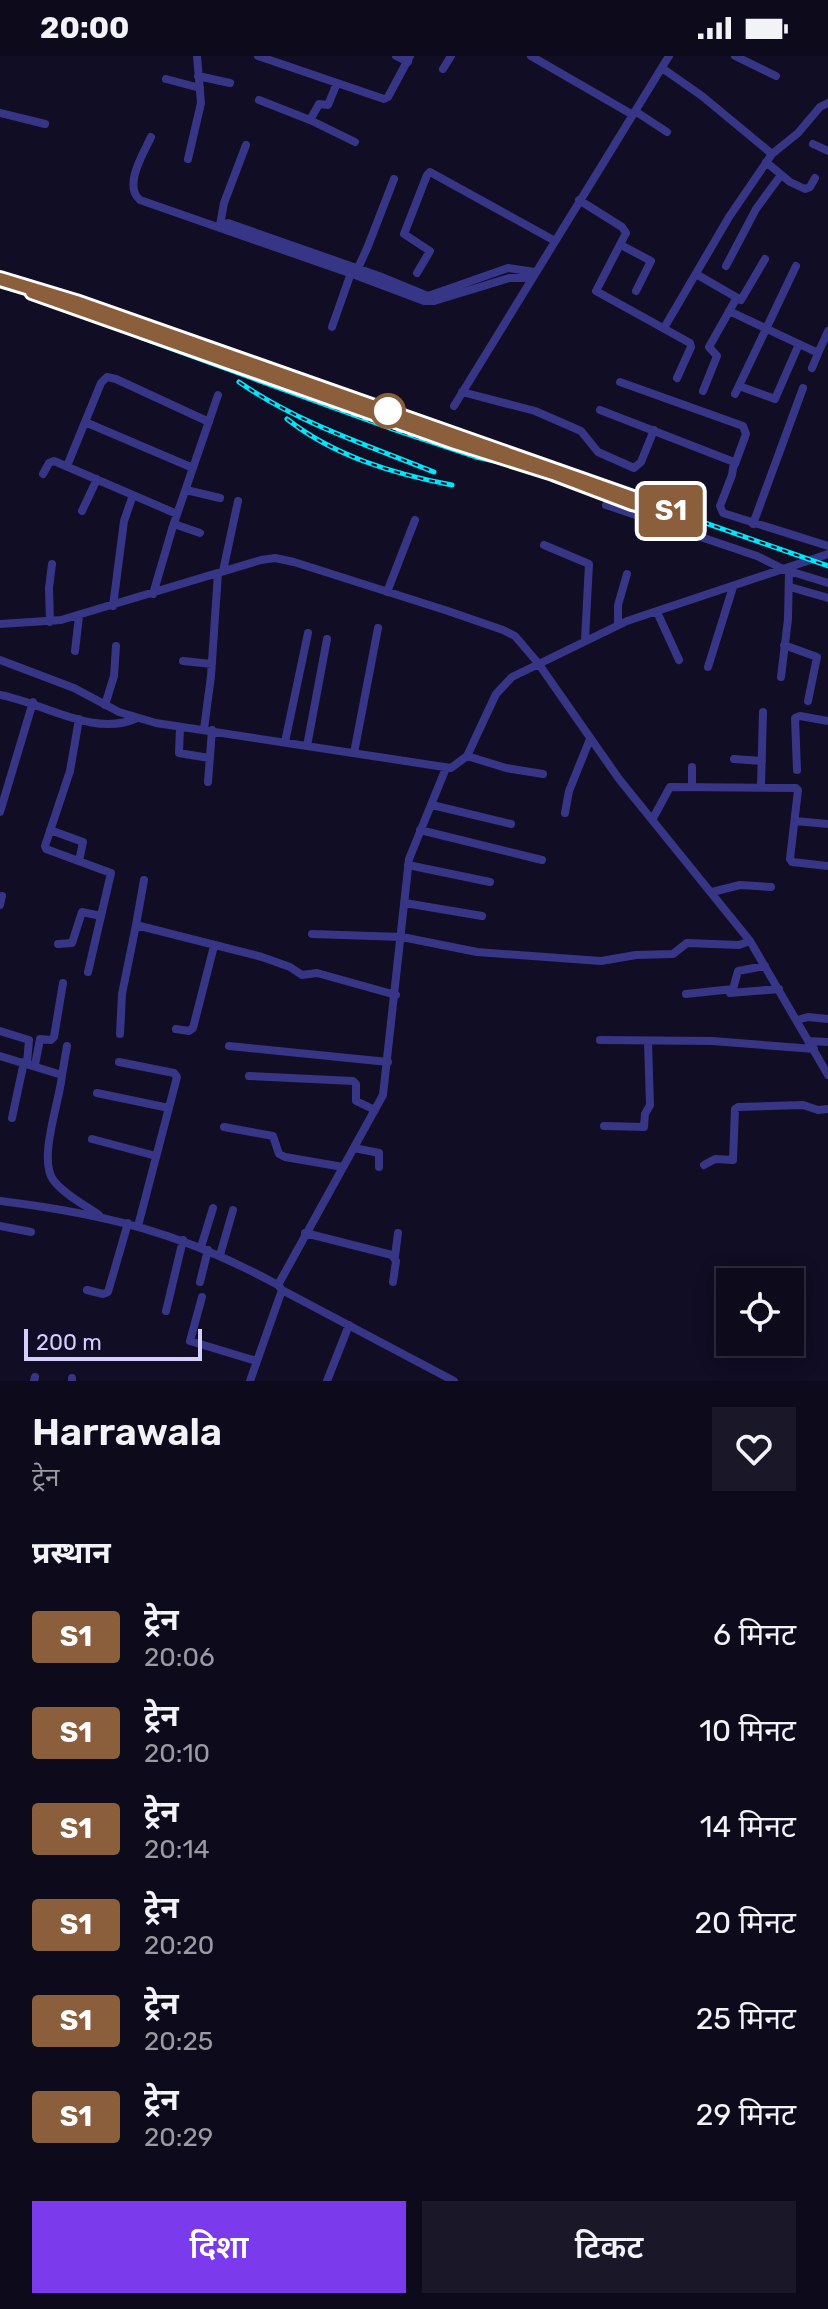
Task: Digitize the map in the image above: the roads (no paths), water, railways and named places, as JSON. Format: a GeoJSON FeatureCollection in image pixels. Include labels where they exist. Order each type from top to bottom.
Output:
{"type":"FeatureCollection","features":[{"type":"Feature","properties":{"kind":"street"},"geometry":{"type":"LineString","coordinates":[[188,159],[201,103],[197,56]]}},
{"type":"Feature","properties":{"kind":"street"},"geometry":{"type":"LineString","coordinates":[[258,56],[384,99],[409,59],[396,56]]}},
{"type":"Feature","properties":{"kind":"street"},"geometry":{"type":"LineString","coordinates":[[443,69],[451,56]]}},
{"type":"Feature","properties":{"kind":"street"},"geometry":{"type":"LineString","coordinates":[[531,56],[667,132]]}},
{"type":"Feature","properties":{"kind":"street"},"geometry":{"type":"LineString","coordinates":[[454,406],[669,56]]}},
{"type":"Feature","properties":{"kind":"street"},"geometry":{"type":"LineString","coordinates":[[735,56],[776,76]]}},
{"type":"Feature","properties":{"kind":"street"},"geometry":{"type":"LineString","coordinates":[[662,68],[702,96],[769,158],[781,175],[805,189],[815,178]]}},
{"type":"Feature","properties":{"kind":"street"},"geometry":{"type":"LineString","coordinates":[[198,76],[230,83]]}},
{"type":"Feature","properties":{"kind":"street"},"geometry":{"type":"LineString","coordinates":[[166,79],[200,88]]}},
{"type":"Feature","properties":{"kind":"street"},"geometry":{"type":"LineString","coordinates":[[310,120],[318,105],[328,105],[337,83]]}},
{"type":"Feature","properties":{"kind":"street"},"geometry":{"type":"LineString","coordinates":[[259,100],[355,142]]}},
{"type":"Feature","properties":{"kind":"street"},"geometry":{"type":"LineString","coordinates":[[664,328],[735,206],[769,158],[798,133],[820,107],[828,103]]}},
{"type":"Feature","properties":{"kind":"street"},"geometry":{"type":"LineString","coordinates":[[0,113],[45,124]]}},
{"type":"Feature","properties":{"kind":"street"},"geometry":{"type":"LineString","coordinates":[[151,137],[133,184],[135,196],[152,204],[428,299],[508,268],[534,275]]}},
{"type":"Feature","properties":{"kind":"street"},"geometry":{"type":"LineString","coordinates":[[813,144],[828,151]]}},
{"type":"Feature","properties":{"kind":"street"},"geometry":{"type":"LineString","coordinates":[[218,225],[246,145]]}},
{"type":"Feature","properties":{"kind":"street"},"geometry":{"type":"LineString","coordinates":[[417,273],[430,251],[404,234],[430,172],[555,241]]}},
{"type":"Feature","properties":{"kind":"street"},"geometry":{"type":"LineString","coordinates":[[726,266],[756,209],[781,175]]}},
{"type":"Feature","properties":{"kind":"street"},"geometry":{"type":"LineString","coordinates":[[332,327],[394,179]]}},
{"type":"Feature","properties":{"kind":"street"},"geometry":{"type":"LineString","coordinates":[[579,200],[625,230],[621,245],[596,291],[691,345],[677,378]]}},
{"type":"Feature","properties":{"kind":"street"},"geometry":{"type":"LineString","coordinates":[[621,245],[651,261],[636,291]]}},
{"type":"Feature","properties":{"kind":"street"},"geometry":{"type":"LineString","coordinates":[[696,274],[736,299],[744,298],[765,259]]}},
{"type":"Feature","properties":{"kind":"street"},"geometry":{"type":"LineString","coordinates":[[796,266],[737,390],[775,399],[799,344]]}},
{"type":"Feature","properties":{"kind":"street"},"geometry":{"type":"LineString","coordinates":[[703,391],[717,356],[709,347],[736,299]]}},
{"type":"Feature","properties":{"kind":"street"},"geometry":{"type":"LineString","coordinates":[[729,311],[819,351]]}},
{"type":"Feature","properties":{"kind":"street"},"geometry":{"type":"LineString","coordinates":[[812,368],[828,331]]}},
{"type":"Feature","properties":{"kind":"street"},"geometry":{"type":"LineString","coordinates":[[67,466],[101,383],[107,377],[209,422]]}},
{"type":"Feature","properties":{"kind":"street"},"geometry":{"type":"LineString","coordinates":[[620,382],[743,426],[746,434],[720,511],[828,546]]}},
{"type":"Feature","properties":{"kind":"street"},"geometry":{"type":"LineString","coordinates":[[753,524],[803,388]]}},
{"type":"Feature","properties":{"kind":"street"},"geometry":{"type":"LineString","coordinates":[[462,392],[535,411],[581,431],[598,452],[634,468],[639,466],[654,430]]}},
{"type":"Feature","properties":{"kind":"street"},"geometry":{"type":"LineString","coordinates":[[153,594],[218,395]]}},
{"type":"Feature","properties":{"kind":"street"},"geometry":{"type":"LineString","coordinates":[[600,410],[735,464]]}},
{"type":"Feature","properties":{"kind":"street"},"geometry":{"type":"LineString","coordinates":[[85,422],[193,468]]}},
{"type":"Feature","properties":{"kind":"street"},"geometry":{"type":"LineString","coordinates":[[43,474],[53,461],[177,514]]}},
{"type":"Feature","properties":{"kind":"street"},"geometry":{"type":"LineString","coordinates":[[82,511],[97,479]]}},
{"type":"Feature","properties":{"kind":"street"},"geometry":{"type":"LineString","coordinates":[[186,490],[220,498]]}},
{"type":"Feature","properties":{"kind":"street"},"geometry":{"type":"LineString","coordinates":[[113,606],[124,521],[133,495]]}},
{"type":"Feature","properties":{"kind":"street"},"geometry":{"type":"LineString","coordinates":[[208,782],[208,730],[220,572],[238,501]]}},
{"type":"Feature","properties":{"kind":"street"},"geometry":{"type":"LineString","coordinates":[[606,505],[828,583]]}},
{"type":"Feature","properties":{"kind":"street"},"geometry":{"type":"LineString","coordinates":[[387,592],[415,520]]}},
{"type":"Feature","properties":{"kind":"street"},"geometry":{"type":"LineString","coordinates":[[174,524],[200,533]]}},
{"type":"Feature","properties":{"kind":"street"},"geometry":{"type":"LineString","coordinates":[[544,545],[589,564],[585,640]]}},
{"type":"Feature","properties":{"kind":"street"},"geometry":{"type":"LineString","coordinates":[[0,660],[74,688],[138,718],[446,768],[459,764],[467,756],[503,685],[538,663],[618,625],[828,554]]}},
{"type":"Feature","properties":{"kind":"street"},"geometry":{"type":"LineString","coordinates":[[0,624],[50,622],[79,616],[261,560],[283,559],[510,633],[538,663],[590,739],[750,941],[828,1075]]}},
{"type":"Feature","properties":{"kind":"street"},"geometry":{"type":"LineString","coordinates":[[50,622],[52,564]]}},
{"type":"Feature","properties":{"kind":"street"},"geometry":{"type":"LineString","coordinates":[[781,677],[790,587],[786,570]]}},
{"type":"Feature","properties":{"kind":"street"},"geometry":{"type":"LineString","coordinates":[[618,625],[618,605],[627,574]]}},
{"type":"Feature","properties":{"kind":"street"},"geometry":{"type":"LineString","coordinates":[[708,667],[733,587]]}},
{"type":"Feature","properties":{"kind":"street"},"geometry":{"type":"LineString","coordinates":[[790,587],[828,598]]}},
{"type":"Feature","properties":{"kind":"street"},"geometry":{"type":"LineString","coordinates":[[657,612],[679,660]]}},
{"type":"Feature","properties":{"kind":"street"},"geometry":{"type":"LineString","coordinates":[[75,651],[79,616]]}},
{"type":"Feature","properties":{"kind":"street"},"geometry":{"type":"LineString","coordinates":[[354,753],[378,628]]}},
{"type":"Feature","properties":{"kind":"street"},"geometry":{"type":"LineString","coordinates":[[285,742],[308,633]]}},
{"type":"Feature","properties":{"kind":"street"},"geometry":{"type":"LineString","coordinates":[[307,746],[327,639]]}},
{"type":"Feature","properties":{"kind":"street"},"geometry":{"type":"LineString","coordinates":[[784,645],[817,657],[808,701]]}},
{"type":"Feature","properties":{"kind":"street"},"geometry":{"type":"LineString","coordinates":[[105,705],[114,676],[116,646]]}},
{"type":"Feature","properties":{"kind":"street"},"geometry":{"type":"LineString","coordinates":[[183,661],[212,664]]}},
{"type":"Feature","properties":{"kind":"street"},"geometry":{"type":"LineString","coordinates":[[0,695],[108,725],[138,718]]}},
{"type":"Feature","properties":{"kind":"street"},"geometry":{"type":"LineString","coordinates":[[1,808],[33,702]]}},
{"type":"Feature","properties":{"kind":"street"},"geometry":{"type":"LineString","coordinates":[[761,786],[763,712]]}},
{"type":"Feature","properties":{"kind":"street"},"geometry":{"type":"LineString","coordinates":[[797,770],[795,718],[800,716],[828,721]]}},
{"type":"Feature","properties":{"kind":"street"},"geometry":{"type":"LineString","coordinates":[[79,719],[70,771],[46,849],[111,873],[88,972]]}},
{"type":"Feature","properties":{"kind":"street"},"geometry":{"type":"LineString","coordinates":[[180,727],[179,753],[209,758]]}},
{"type":"Feature","properties":{"kind":"street"},"geometry":{"type":"LineString","coordinates":[[565,813],[569,791],[590,739]]}},
{"type":"Feature","properties":{"kind":"street"},"geometry":{"type":"LineString","coordinates":[[467,756],[506,768],[543,774]]}},
{"type":"Feature","properties":{"kind":"street"},"geometry":{"type":"LineString","coordinates":[[734,759],[762,761]]}},
{"type":"Feature","properties":{"kind":"street"},"geometry":{"type":"LineString","coordinates":[[692,767],[692,787]]}},
{"type":"Feature","properties":{"kind":"street"},"geometry":{"type":"LineString","coordinates":[[261,1381],[250,1379],[280,1288],[305,1233],[383,1095],[408,865],[446,768]]}},
{"type":"Feature","properties":{"kind":"street"},"geometry":{"type":"LineString","coordinates":[[0,773],[11,775]]}},
{"type":"Feature","properties":{"kind":"street"},"geometry":{"type":"LineString","coordinates":[[652,820],[670,787],[796,788],[792,862],[828,866]]}},
{"type":"Feature","properties":{"kind":"street"},"geometry":{"type":"LineString","coordinates":[[432,805],[511,824]]}},
{"type":"Feature","properties":{"kind":"street"},"geometry":{"type":"LineString","coordinates":[[795,821],[828,824]]}},
{"type":"Feature","properties":{"kind":"street"},"geometry":{"type":"LineString","coordinates":[[50,830],[83,842],[79,861]]}},
{"type":"Feature","properties":{"kind":"street"},"geometry":{"type":"LineString","coordinates":[[420,830],[542,860]]}},
{"type":"Feature","properties":{"kind":"street"},"geometry":{"type":"LineString","coordinates":[[408,865],[490,882]]}},
{"type":"Feature","properties":{"kind":"street"},"geometry":{"type":"LineString","coordinates":[[120,1034],[122,994],[144,880]]}},
{"type":"Feature","properties":{"kind":"street"},"geometry":{"type":"LineString","coordinates":[[712,892],[740,885],[771,887]]}},
{"type":"Feature","properties":{"kind":"street"},"geometry":{"type":"LineString","coordinates":[[405,903],[482,916]]}},
{"type":"Feature","properties":{"kind":"street"},"geometry":{"type":"LineString","coordinates":[[58,944],[72,943],[82,912],[101,916]]}},
{"type":"Feature","properties":{"kind":"street"},"geometry":{"type":"LineString","coordinates":[[136,925],[262,957],[302,975],[317,973],[396,995]]}},
{"type":"Feature","properties":{"kind":"street"},"geometry":{"type":"LineString","coordinates":[[312,934],[402,937],[477,952],[601,961],[636,955],[673,954],[689,943],[739,945],[750,941]]}},
{"type":"Feature","properties":{"kind":"street"},"geometry":{"type":"LineString","coordinates":[[176,1029],[189,1031],[193,1028],[214,946]]}},
{"type":"Feature","properties":{"kind":"street"},"geometry":{"type":"LineString","coordinates":[[686,994],[733,989],[738,971],[765,966]]}},
{"type":"Feature","properties":{"kind":"street"},"geometry":{"type":"LineString","coordinates":[[12,1118],[40,1039],[51,1040],[54,1037],[63,983]]}},
{"type":"Feature","properties":{"kind":"street"},"geometry":{"type":"LineString","coordinates":[[730,993],[779,989]]}},
{"type":"Feature","properties":{"kind":"street"},"geometry":{"type":"LineString","coordinates":[[797,1020],[808,1017],[828,1019]]}},
{"type":"Feature","properties":{"kind":"street"},"geometry":{"type":"LineString","coordinates":[[0,1031],[29,1040],[29,1064]]}},
{"type":"Feature","properties":{"kind":"street"},"geometry":{"type":"LineString","coordinates":[[600,1040],[811,1045],[828,1042]]}},
{"type":"Feature","properties":{"kind":"street"},"geometry":{"type":"LineString","coordinates":[[604,1126],[644,1127],[645,1112],[650,1105],[648,1042]]}},
{"type":"Feature","properties":{"kind":"street"},"geometry":{"type":"LineString","coordinates":[[67,1046],[47,1155],[49,1170],[56,1184],[102,1217]]}},
{"type":"Feature","properties":{"kind":"street"},"geometry":{"type":"LineString","coordinates":[[229,1046],[388,1062]]}},
{"type":"Feature","properties":{"kind":"street"},"geometry":{"type":"LineString","coordinates":[[0,1056],[62,1075]]}},
{"type":"Feature","properties":{"kind":"street"},"geometry":{"type":"LineString","coordinates":[[119,1062],[174,1073],[177,1080],[138,1226]]}},
{"type":"Feature","properties":{"kind":"street"},"geometry":{"type":"LineString","coordinates":[[249,1076],[353,1081],[356,1084],[356,1101],[375,1110]]}},
{"type":"Feature","properties":{"kind":"street"},"geometry":{"type":"LineString","coordinates":[[97,1093],[169,1108]]}},
{"type":"Feature","properties":{"kind":"street"},"geometry":{"type":"LineString","coordinates":[[704,1165],[715,1159],[730,1161],[734,1158],[735,1109],[738,1107],[803,1105],[818,1110],[828,1109]]}},
{"type":"Feature","properties":{"kind":"street"},"geometry":{"type":"LineString","coordinates":[[224,1127],[273,1136],[279,1154],[285,1157],[343,1167]]}},
{"type":"Feature","properties":{"kind":"street"},"geometry":{"type":"LineString","coordinates":[[92,1139],[156,1156]]}},
{"type":"Feature","properties":{"kind":"street"},"geometry":{"type":"LineString","coordinates":[[354,1148],[379,1153],[379,1167]]}},
{"type":"Feature","properties":{"kind":"street"},"geometry":{"type":"LineString","coordinates":[[0,1201],[102,1217],[183,1240],[220,1255],[435,1376],[454,1381]]}},
{"type":"Feature","properties":{"kind":"street"},"geometry":{"type":"LineString","coordinates":[[200,1282],[213,1208]]}},
{"type":"Feature","properties":{"kind":"street"},"geometry":{"type":"LineString","coordinates":[[220,1255],[233,1210]]}},
{"type":"Feature","properties":{"kind":"street"},"geometry":{"type":"LineString","coordinates":[[87,1290],[103,1294],[108,1292],[128,1223]]}},
{"type":"Feature","properties":{"kind":"street"},"geometry":{"type":"LineString","coordinates":[[0,1226],[31,1232]]}},
{"type":"Feature","properties":{"kind":"street"},"geometry":{"type":"LineString","coordinates":[[305,1233],[395,1256]]}},
{"type":"Feature","properties":{"kind":"street"},"geometry":{"type":"LineString","coordinates":[[393,1282],[398,1233]]}},
{"type":"Feature","properties":{"kind":"street"},"geometry":{"type":"LineString","coordinates":[[166,1311],[183,1240]]}},
{"type":"Feature","properties":{"kind":"street"},"geometry":{"type":"LineString","coordinates":[[202,1297],[190,1341],[256,1361]]}},
{"type":"Feature","properties":{"kind":"street"},"geometry":{"type":"LineString","coordinates":[[327,1381],[349,1325]]}},
{"type":"Feature","properties":{"kind":"railway"},"geometry":{"type":"LineString","coordinates":[[0,279],[76,302],[828,566]]}},
{"type":"Feature","properties":{"kind":"railway"},"geometry":{"type":"LineString","coordinates":[[121,328],[395,430],[476,457],[513,465]]}},
{"type":"Feature","properties":{"kind":"railway"},"geometry":{"type":"LineString","coordinates":[[239,382],[285,410],[434,472]]}},
{"type":"Feature","properties":{"kind":"railway"},"geometry":{"type":"LineString","coordinates":[[287,419],[324,443],[365,462],[452,485]]}},
{"type":"Feature","properties":{"kind":"train","name":"S1"},"geometry":{"type":"LineString","coordinates":[[0,279],[76,302],[687,517],[632,503],[32,292]]}}]}
